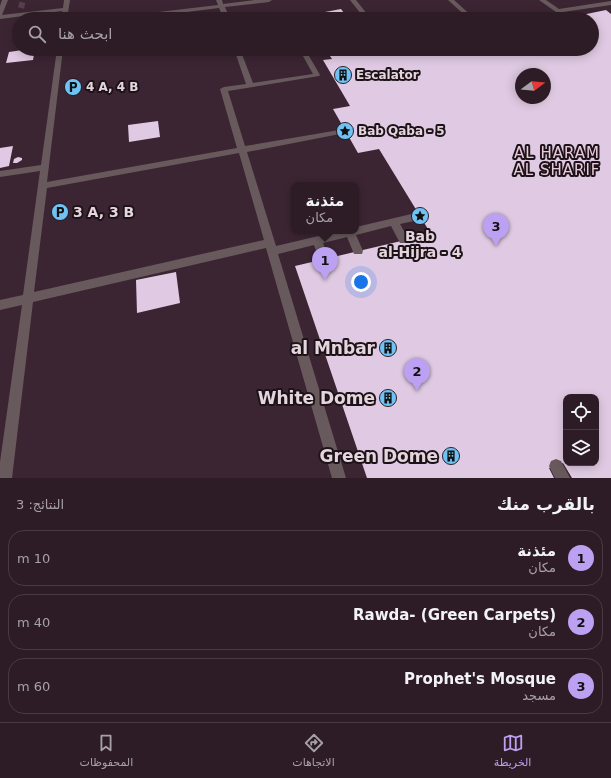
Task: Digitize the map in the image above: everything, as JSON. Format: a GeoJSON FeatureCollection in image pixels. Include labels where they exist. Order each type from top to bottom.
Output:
{"type":"FeatureCollection","features":[{"type":"Feature","properties":{"kind":"street"},"geometry":{"type":"LineString","coordinates":[[65,12],[67,0]]}},
{"type":"Feature","properties":{"kind":"street"},"geometry":{"type":"LineString","coordinates":[[162,12],[220,3],[269,0]]}},
{"type":"Feature","properties":{"kind":"street"},"geometry":{"type":"LineString","coordinates":[[353,0],[362,12]]}},
{"type":"Feature","properties":{"kind":"street"},"geometry":{"type":"LineString","coordinates":[[451,0],[464,12]]}},
{"type":"Feature","properties":{"kind":"street"},"geometry":{"type":"LineString","coordinates":[[542,0],[557,11],[611,3]]}},
{"type":"Feature","properties":{"kind":"street"},"geometry":{"type":"LineString","coordinates":[[4,2],[0,15],[12,14]]}},
{"type":"Feature","properties":{"kind":"street"},"geometry":{"type":"LineString","coordinates":[[33,12],[66,9]]}},
{"type":"Feature","properties":{"kind":"street"},"geometry":{"type":"LineString","coordinates":[[5,478],[59,56]]}},
{"type":"Feature","properties":{"kind":"street"},"geometry":{"type":"LineString","coordinates":[[240,56],[250,85]]}},
{"type":"Feature","properties":{"kind":"street"},"geometry":{"type":"LineString","coordinates":[[306,56],[317,75],[224,89],[339,478]]}},
{"type":"Feature","properties":{"kind":"street"},"geometry":{"type":"LineString","coordinates":[[42,186],[345,131]]}},
{"type":"Feature","properties":{"kind":"street"},"geometry":{"type":"LineString","coordinates":[[0,174],[45,167]]}},
{"type":"Feature","properties":{"kind":"street"},"geometry":{"type":"LineString","coordinates":[[359,231],[420,216]]}},
{"type":"Feature","properties":{"kind":"street"},"geometry":{"type":"LineString","coordinates":[[394,223],[404,240]]}},
{"type":"Feature","properties":{"kind":"street"},"geometry":{"type":"LineString","coordinates":[[0,305],[270,247],[345,234]]}},
{"type":"Feature","properties":{"kind":"street"},"geometry":{"type":"LineString","coordinates":[[350,234],[358,251]]}},
{"type":"Feature","properties":{"kind":"street"},"geometry":{"type":"LineString","coordinates":[[317,240],[324,259]]}},
{"type":"Feature","properties":{"kind":"building"},"geometry":{"type":"Polygon","coordinates":[[[341,9],[343,12],[325,12],[341,9]]]}},
{"type":"Feature","properties":{"kind":"building"},"geometry":{"type":"Polygon","coordinates":[[[606,10],[611,14],[611,478],[572,478],[565,466],[599,466],[599,394],[563,394],[563,463],[549,468],[554,478],[367,478],[295,266],[431,234],[379,149],[358,153],[333,109],[350,106],[323,60],[332,59],[330,56],[599,56],[599,12],[596,12],[606,10]]]}},
{"type":"Feature","properties":{"kind":"building"},"geometry":{"type":"Polygon","coordinates":[[[9,52],[12,52],[12,56],[34,56],[33,60],[6,63],[9,52]]]}},
{"type":"Feature","properties":{"kind":"building"},"geometry":{"type":"Polygon","coordinates":[[[158,121],[160,137],[129,142],[128,125],[158,121]]]}},
{"type":"Feature","properties":{"kind":"building"},"geometry":{"type":"Polygon","coordinates":[[[13,146],[9,166],[0,168],[0,148],[13,146]]]}},
{"type":"Feature","properties":{"kind":"building"},"geometry":{"type":"Polygon","coordinates":[[[18,157],[22,158],[22,160],[17,163],[13,163],[14,159],[18,157]]]}},
{"type":"Feature","properties":{"kind":"building"},"geometry":{"type":"Polygon","coordinates":[[[176,272],[180,303],[137,313],[136,280],[176,272]]]}},
{"type":"Feature","properties":{"kind":"tunnel"},"geometry":{"type":"LineString","coordinates":[[21,8],[23,0]]}},
{"type":"Feature","properties":{"kind":"place","name":"Escalator"},"geometry":{"type":"Point","coordinates":[343,75]}},
{"type":"Feature","properties":{"kind":"place","name":"4 A, 4 B"},"geometry":{"type":"Point","coordinates":[73,87]}},
{"type":"Feature","properties":{"kind":"place","name":"Bab Qaba - 5"},"geometry":{"type":"Point","coordinates":[345,131]}},
{"type":"Feature","properties":{"kind":"place","name":"3 A, 3 B"},"geometry":{"type":"Point","coordinates":[60,212]}},
{"type":"Feature","properties":{"kind":"place","name":"Bab al-Hijra - 4"},"geometry":{"type":"Point","coordinates":[420,216]}},
{"type":"Feature","properties":{"kind":"place","name":"Prophet's Mosque"},"geometry":{"type":"Point","coordinates":[496,246]}},
{"type":"Feature","properties":{"kind":"place","name":"مئذنة"},"geometry":{"type":"Point","coordinates":[325,280]}},
{"type":"Feature","properties":{"kind":"place","name":"al Mnbar"},"geometry":{"type":"Point","coordinates":[388,348]}},
{"type":"Feature","properties":{"kind":"place","name":"Rawda- (Green Carpets)"},"geometry":{"type":"Point","coordinates":[417,391]}},
{"type":"Feature","properties":{"kind":"place","name":"White Dome"},"geometry":{"type":"Point","coordinates":[388,398]}},
{"type":"Feature","properties":{"kind":"place","name":"Green Dome"},"geometry":{"type":"Point","coordinates":[451,456]}},
{"type":"Feature","properties":{"kind":"district","name":"AL HARAM AL SHARIF"},"geometry":{"type":"Point","coordinates":[557,162]}}]}
